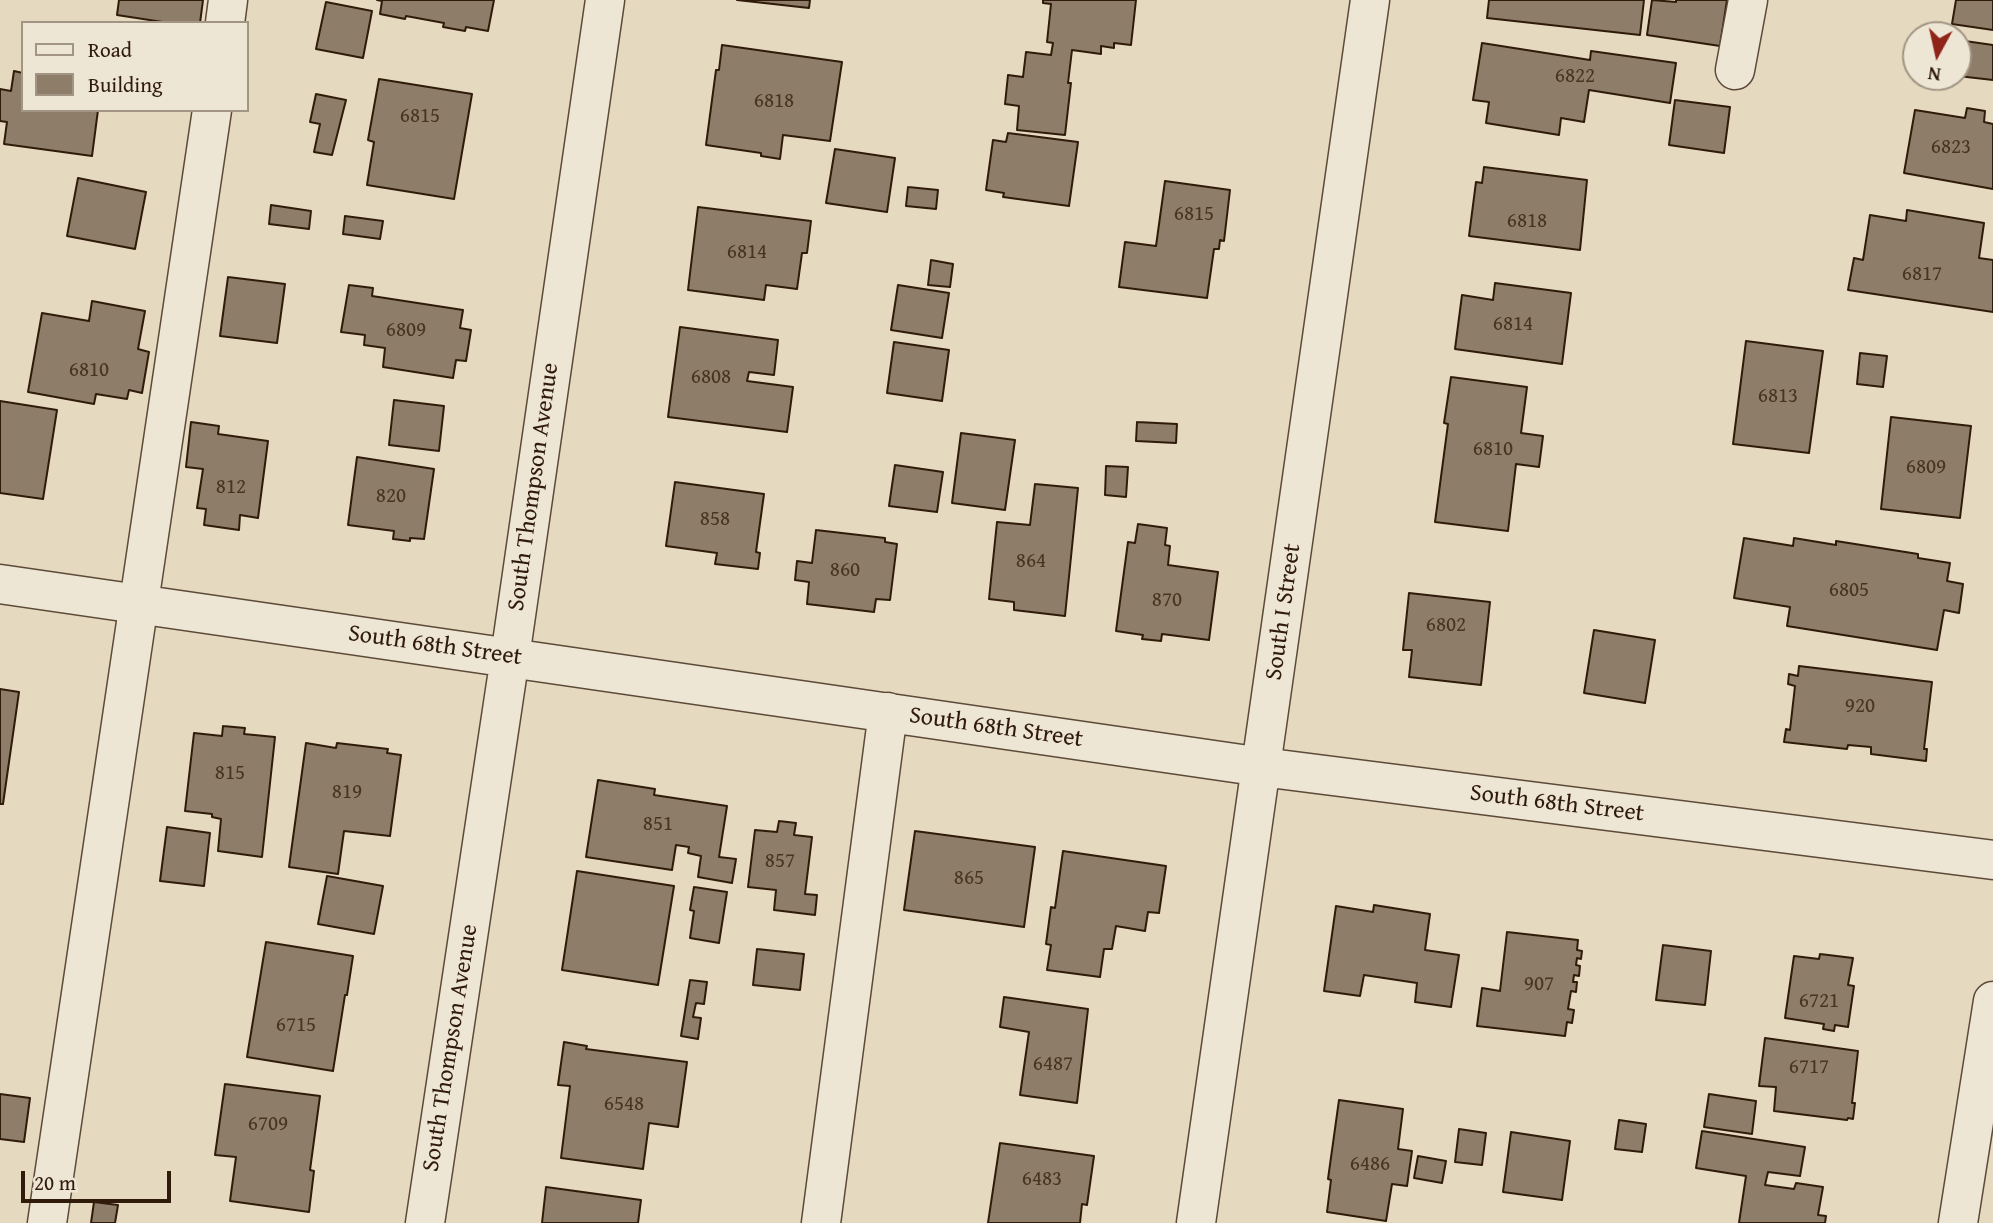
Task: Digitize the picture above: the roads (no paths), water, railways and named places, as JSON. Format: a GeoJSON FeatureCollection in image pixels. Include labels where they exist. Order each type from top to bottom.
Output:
{"type":"FeatureCollection","features":[{"type":"Feature","properties":{"kind":"street"},"geometry":{"type":"LineString","coordinates":[[225,21],[228,0]]}},
{"type":"Feature","properties":{"kind":"street","name":"South Thompson Avenue"},"geometry":{"type":"LineString","coordinates":[[425,1223],[605,0]]}},
{"type":"Feature","properties":{"kind":"street","name":"South I Street"},"geometry":{"type":"LineString","coordinates":[[1196,1223],[1370,0]]}},
{"type":"Feature","properties":{"kind":"street"},"geometry":{"type":"LineString","coordinates":[[1735,70],[1748,0]]}},
{"type":"Feature","properties":{"kind":"street"},"geometry":{"type":"LineString","coordinates":[[47,1223],[212,112]]}},
{"type":"Feature","properties":{"kind":"street","name":"South 68th Street"},"geometry":{"type":"LineString","coordinates":[[0,584],[1262,766],[1993,860]]}},
{"type":"Feature","properties":{"kind":"street"},"geometry":{"type":"LineString","coordinates":[[821,1223],[888,712]]}},
{"type":"Feature","properties":{"kind":"street"},"geometry":{"type":"LineString","coordinates":[[1958,1223],[1993,1001]]}}]}
